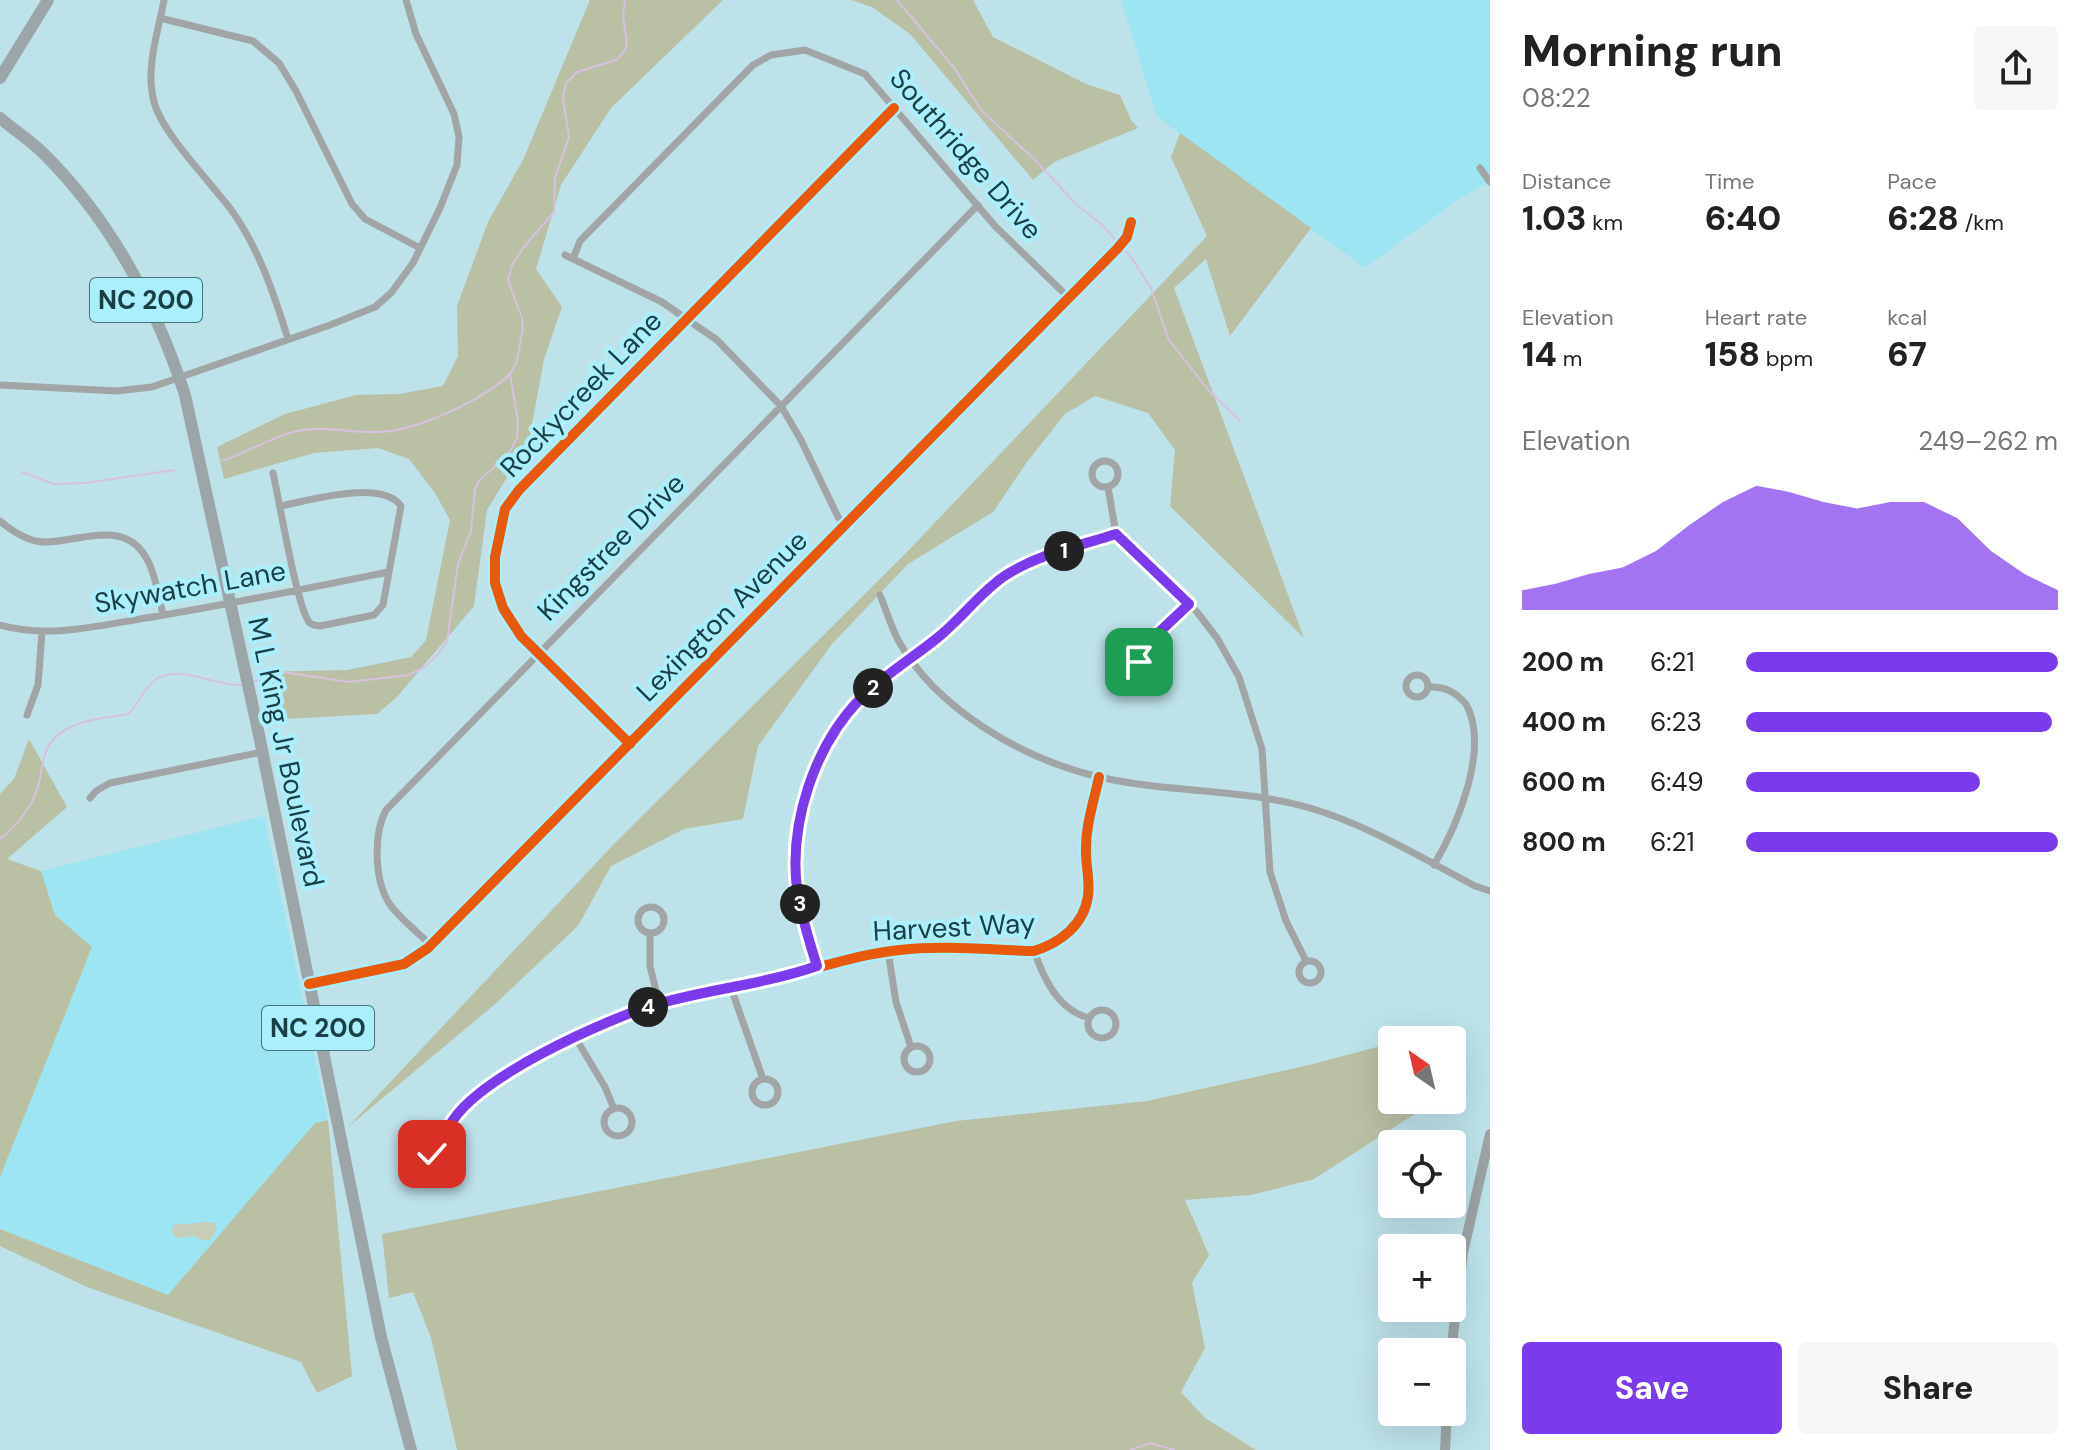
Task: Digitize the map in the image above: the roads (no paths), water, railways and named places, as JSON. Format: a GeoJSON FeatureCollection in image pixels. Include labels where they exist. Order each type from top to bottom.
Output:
{"type":"FeatureCollection","features":[{"type":"Feature","properties":{"kind":"main road"},"geometry":{"type":"LineString","coordinates":[[0,78],[48,0]]}},
{"type":"Feature","properties":{"kind":"main road","name":"M L King Jr Boulevard"},"geometry":{"type":"LineString","coordinates":[[0,118],[41,151],[93,211],[139,285],[179,376],[194,425],[381,1337],[411,1450]]}},
{"type":"Feature","properties":{"kind":"main road"},"geometry":{"type":"LineString","coordinates":[[1453,1338],[1463,1253],[1490,1134]]}},
{"type":"Feature","properties":{"kind":"main road"},"geometry":{"type":"LineString","coordinates":[[1445,1450],[1446,1426]]}},
{"type":"Feature","properties":{"kind":"street"},"geometry":{"type":"LineString","coordinates":[[164,0],[150,81],[154,105],[166,126],[253,243],[288,339]]}},
{"type":"Feature","properties":{"kind":"street"},"geometry":{"type":"LineString","coordinates":[[0,385],[117,391],[152,387],[375,307],[391,293],[420,248],[457,165],[459,137],[454,114],[416,34],[406,0]]}},
{"type":"Feature","properties":{"kind":"street"},"geometry":{"type":"LineString","coordinates":[[160,18],[253,41],[279,63],[352,204],[365,219],[420,248]]}},
{"type":"Feature","properties":{"kind":"street","name":"Southridge Drive"},"geometry":{"type":"LineString","coordinates":[[687,319],[662,302],[569,257],[580,241],[753,65],[771,55],[805,50],[865,74],[978,205],[1069,298]]}},
{"type":"Feature","properties":{"kind":"street","name":"Rockycreek Lane"},"geometry":{"type":"LineString","coordinates":[[630,744],[521,636],[503,608],[495,583],[495,557],[505,509],[519,490],[894,108]]}},
{"type":"Feature","properties":{"kind":"street"},"geometry":{"type":"LineString","coordinates":[[1480,168],[1490,182]]}},
{"type":"Feature","properties":{"kind":"street","name":"Kingstree Drive"},"geometry":{"type":"LineString","coordinates":[[431,945],[392,908],[384,894],[376,837],[379,824],[394,800],[978,205]]}},
{"type":"Feature","properties":{"kind":"street","name":"Lexington Avenue"},"geometry":{"type":"LineString","coordinates":[[309,984],[404,964],[431,945],[1117,249],[1127,237],[1131,222]]}},
{"type":"Feature","properties":{"kind":"street"},"geometry":{"type":"LineString","coordinates":[[687,319],[717,340],[781,406],[845,525]]}},
{"type":"Feature","properties":{"kind":"street"},"geometry":{"type":"LineString","coordinates":[[273,473],[307,620],[312,625],[320,626],[374,615],[383,605],[401,506],[392,496],[347,492],[281,506]]}},
{"type":"Feature","properties":{"kind":"street"},"geometry":{"type":"LineString","coordinates":[[1108,487],[1116,534],[1189,604],[1217,638],[1239,677],[1262,749],[1270,872],[1286,921],[1306,961]]}},
{"type":"Feature","properties":{"kind":"street"},"geometry":{"type":"LineString","coordinates":[[0,521],[29,539],[45,542],[103,534],[131,541],[146,557],[153,573],[163,615]]}},
{"type":"Feature","properties":{"kind":"street"},"geometry":{"type":"LineString","coordinates":[[817,966],[797,890],[798,834],[804,802],[817,766],[834,733],[859,700],[944,632],[972,601],[1005,575],[1039,559],[1116,534]]}},
{"type":"Feature","properties":{"kind":"street","name":"Skywatch Lane"},"geometry":{"type":"LineString","coordinates":[[0,625],[22,632],[73,630],[231,604],[388,572]]}},
{"type":"Feature","properties":{"kind":"street"},"geometry":{"type":"LineString","coordinates":[[880,595],[899,641],[921,673],[960,713],[1019,746],[1099,777],[1266,797],[1312,808],[1490,891]]}},
{"type":"Feature","properties":{"kind":"street"},"geometry":{"type":"LineString","coordinates":[[1136,654],[1189,604]]}},
{"type":"Feature","properties":{"kind":"street"},"geometry":{"type":"LineString","coordinates":[[27,715],[38,685],[42,632]]}},
{"type":"Feature","properties":{"kind":"street"},"geometry":{"type":"LineString","coordinates":[[1428,687],[1454,692],[1472,710],[1479,726],[1482,749],[1476,786],[1434,865]]}},
{"type":"Feature","properties":{"kind":"street"},"geometry":{"type":"LineString","coordinates":[[90,798],[110,783],[262,752]]}},
{"type":"Feature","properties":{"kind":"street","name":"Harvest Way"},"geometry":{"type":"LineString","coordinates":[[446,1145],[448,1129],[457,1115],[475,1098],[543,1052],[659,1003],[888,951],[1034,951],[1049,946],[1067,935],[1082,916],[1088,897],[1087,830],[1099,777]]}},
{"type":"Feature","properties":{"kind":"street"},"geometry":{"type":"LineString","coordinates":[[650,933],[650,966],[659,1003]]}},
{"type":"Feature","properties":{"kind":"street"},"geometry":{"type":"LineString","coordinates":[[888,951],[896,1002],[911,1047]]}},
{"type":"Feature","properties":{"kind":"street"},"geometry":{"type":"LineString","coordinates":[[1034,951],[1043,975],[1059,1001],[1080,1016],[1089,1018]]}},
{"type":"Feature","properties":{"kind":"street"},"geometry":{"type":"LineString","coordinates":[[731,988],[763,1079]]}},
{"type":"Feature","properties":{"kind":"street"},"geometry":{"type":"LineString","coordinates":[[575,1037],[605,1087],[614,1109]]}},
{"type":"Feature","properties":{"kind":"waterway"},"geometry":{"type":"LineString","coordinates":[[222,461],[303,430],[377,432],[410,427],[466,404],[510,374],[516,364],[523,329],[508,280],[512,265],[523,248],[554,212],[555,178],[569,137],[563,98],[566,83],[577,72],[616,60],[624,52],[627,44],[623,16],[625,0]]}},
{"type":"Feature","properties":{"kind":"waterway"},"geometry":{"type":"LineString","coordinates":[[897,0],[955,69],[981,110],[1035,160],[1076,204],[1101,224],[1131,257],[1151,288],[1169,340],[1208,390],[1240,421]]}},
{"type":"Feature","properties":{"kind":"waterway"},"geometry":{"type":"LineString","coordinates":[[253,682],[276,671],[349,682],[409,675],[425,667],[439,653],[447,641],[458,564],[471,531],[475,489],[478,482],[509,453],[517,438],[518,421],[510,374]]}},
{"type":"Feature","properties":{"kind":"waterway"},"geometry":{"type":"LineString","coordinates":[[22,472],[53,484],[86,483],[174,470]]}},
{"type":"Feature","properties":{"kind":"waterway"},"geometry":{"type":"LineString","coordinates":[[0,839],[27,810],[37,789],[48,746],[68,728],[87,721],[128,714],[152,682],[166,675],[187,675],[243,685]]}},
{"type":"Feature","properties":{"kind":"waterway"},"geometry":{"type":"LineString","coordinates":[[1131,1450],[1150,1443],[1174,1450]]}}]}
